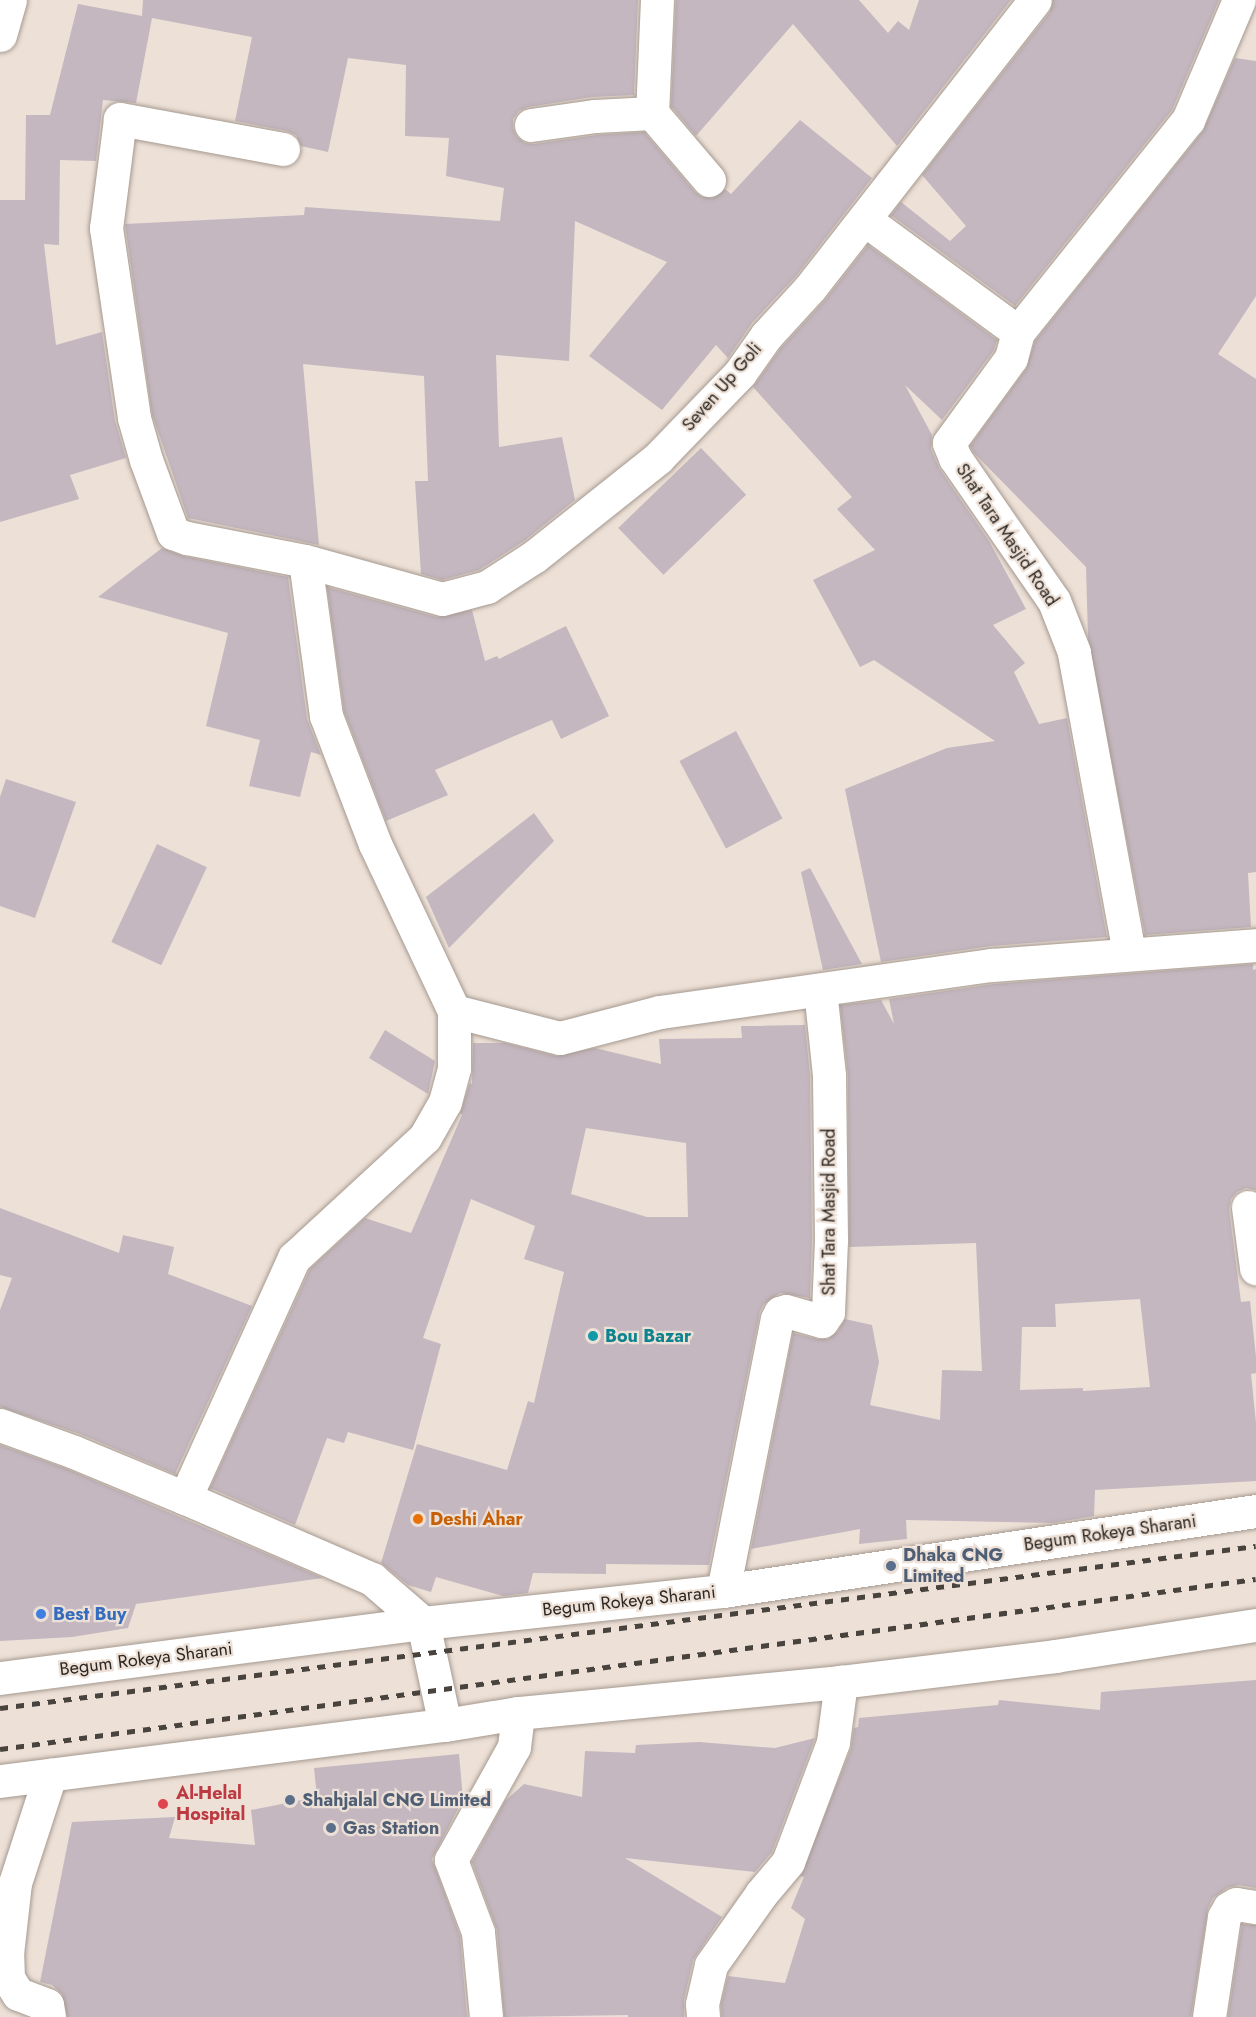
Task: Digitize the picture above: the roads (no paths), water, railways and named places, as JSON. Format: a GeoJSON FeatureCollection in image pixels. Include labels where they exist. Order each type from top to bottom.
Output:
{"type":"FeatureCollection","features":[{"type":"Feature","properties":{"kind":"street"},"geometry":{"type":"LineString","coordinates":[[0,35],[10,0]]}},
{"type":"Feature","properties":{"kind":"street"},"geometry":{"type":"LineString","coordinates":[[657,0],[652,113],[709,180]]}},
{"type":"Feature","properties":{"kind":"street","name":"Seven Up Goli"},"geometry":{"type":"LineString","coordinates":[[283,149],[120,120],[105,228],[134,418],[146,460],[173,533],[187,538],[304,561],[442,599],[487,587],[535,556],[658,458],[740,373],[766,336],[810,288],[1035,0]]}},
{"type":"Feature","properties":{"kind":"street","name":"Shat Tara Masjid Road"},"geometry":{"type":"LineString","coordinates":[[1129,953],[1074,652],[1054,601],[955,458],[949,443],[1011,358],[1018,332],[1188,120],[1239,0]]}},
{"type":"Feature","properties":{"kind":"street"},"geometry":{"type":"LineString","coordinates":[[531,125],[595,116],[652,113]]}},
{"type":"Feature","properties":{"kind":"street"},"geometry":{"type":"LineString","coordinates":[[864,219],[1018,332]]}},
{"type":"Feature","properties":{"kind":"street"},"geometry":{"type":"LineString","coordinates":[[185,1498],[294,1258],[425,1137],[445,1102],[454,1068],[454,1011],[375,844],[326,716],[304,561]]}},
{"type":"Feature","properties":{"kind":"street"},"geometry":{"type":"LineString","coordinates":[[454,1011],[560,1038],[660,1012],[992,964],[1256,945]]}},
{"type":"Feature","properties":{"kind":"street","name":"Shat Tara Masjid Road"},"geometry":{"type":"LineString","coordinates":[[723,1591],[777,1319],[780,1313],[786,1311],[822,1321],[828,1312],[831,1239],[829,1075],[820,990]]}},
{"type":"Feature","properties":{"kind":"street"},"geometry":{"type":"LineString","coordinates":[[1248,1208],[1256,1268]]}},
{"type":"Feature","properties":{"kind":"street"},"geometry":{"type":"LineString","coordinates":[[0,1425],[74,1452],[185,1498],[372,1580],[423,1623],[445,1725]]}},
{"type":"Feature","properties":{"kind":"street","name":"Begum Rokeya Sharani"},"geometry":{"type":"LineString","coordinates":[[0,1678],[423,1623],[723,1591],[1256,1511]]}},
{"type":"Feature","properties":{"kind":"street"},"geometry":{"type":"LineString","coordinates":[[0,1781],[445,1725],[518,1713],[841,1682],[1054,1656],[1256,1625]]}},
{"type":"Feature","properties":{"kind":"street"},"geometry":{"type":"LineString","coordinates":[[703,2017],[702,2004],[711,1965],[761,1894],[788,1862],[833,1742],[841,1682]]}},
{"type":"Feature","properties":{"kind":"street"},"geometry":{"type":"LineString","coordinates":[[486,2017],[478,1932],[451,1860],[514,1747],[518,1713]]}},
{"type":"Feature","properties":{"kind":"street"},"geometry":{"type":"LineString","coordinates":[[49,2017],[48,2005],[18,1994],[8,1978],[7,1954],[15,1883],[50,1774]]}},
{"type":"Feature","properties":{"kind":"street"},"geometry":{"type":"LineString","coordinates":[[1209,2017],[1224,1917],[1229,1908],[1236,1904],[1256,1907]]}},
{"type":"Feature","properties":{"kind":"railway"},"geometry":{"type":"LineString","coordinates":[[0,1708],[1256,1546]]}},
{"type":"Feature","properties":{"kind":"railway"},"geometry":{"type":"LineString","coordinates":[[0,1749],[1256,1579]]}},
{"type":"Feature","properties":{"kind":"place","name":"Bou Bazar"},"geometry":{"type":"Point","coordinates":[593,1336]}},
{"type":"Feature","properties":{"kind":"place","name":"Deshi Ahar"},"geometry":{"type":"Point","coordinates":[418,1519]}},
{"type":"Feature","properties":{"kind":"place","name":"Dhaka CNG Limited"},"geometry":{"type":"Point","coordinates":[891,1566]}},
{"type":"Feature","properties":{"kind":"place","name":"Best Buy"},"geometry":{"type":"Point","coordinates":[41,1614]}},
{"type":"Feature","properties":{"kind":"place","name":"Shahjalal CNG Limited"},"geometry":{"type":"Point","coordinates":[290,1800]}},
{"type":"Feature","properties":{"kind":"place","name":"Al-Helal Hospital"},"geometry":{"type":"Point","coordinates":[163,1804]}},
{"type":"Feature","properties":{"kind":"place","name":"Gas Station"},"geometry":{"type":"Point","coordinates":[331,1828]}}]}
